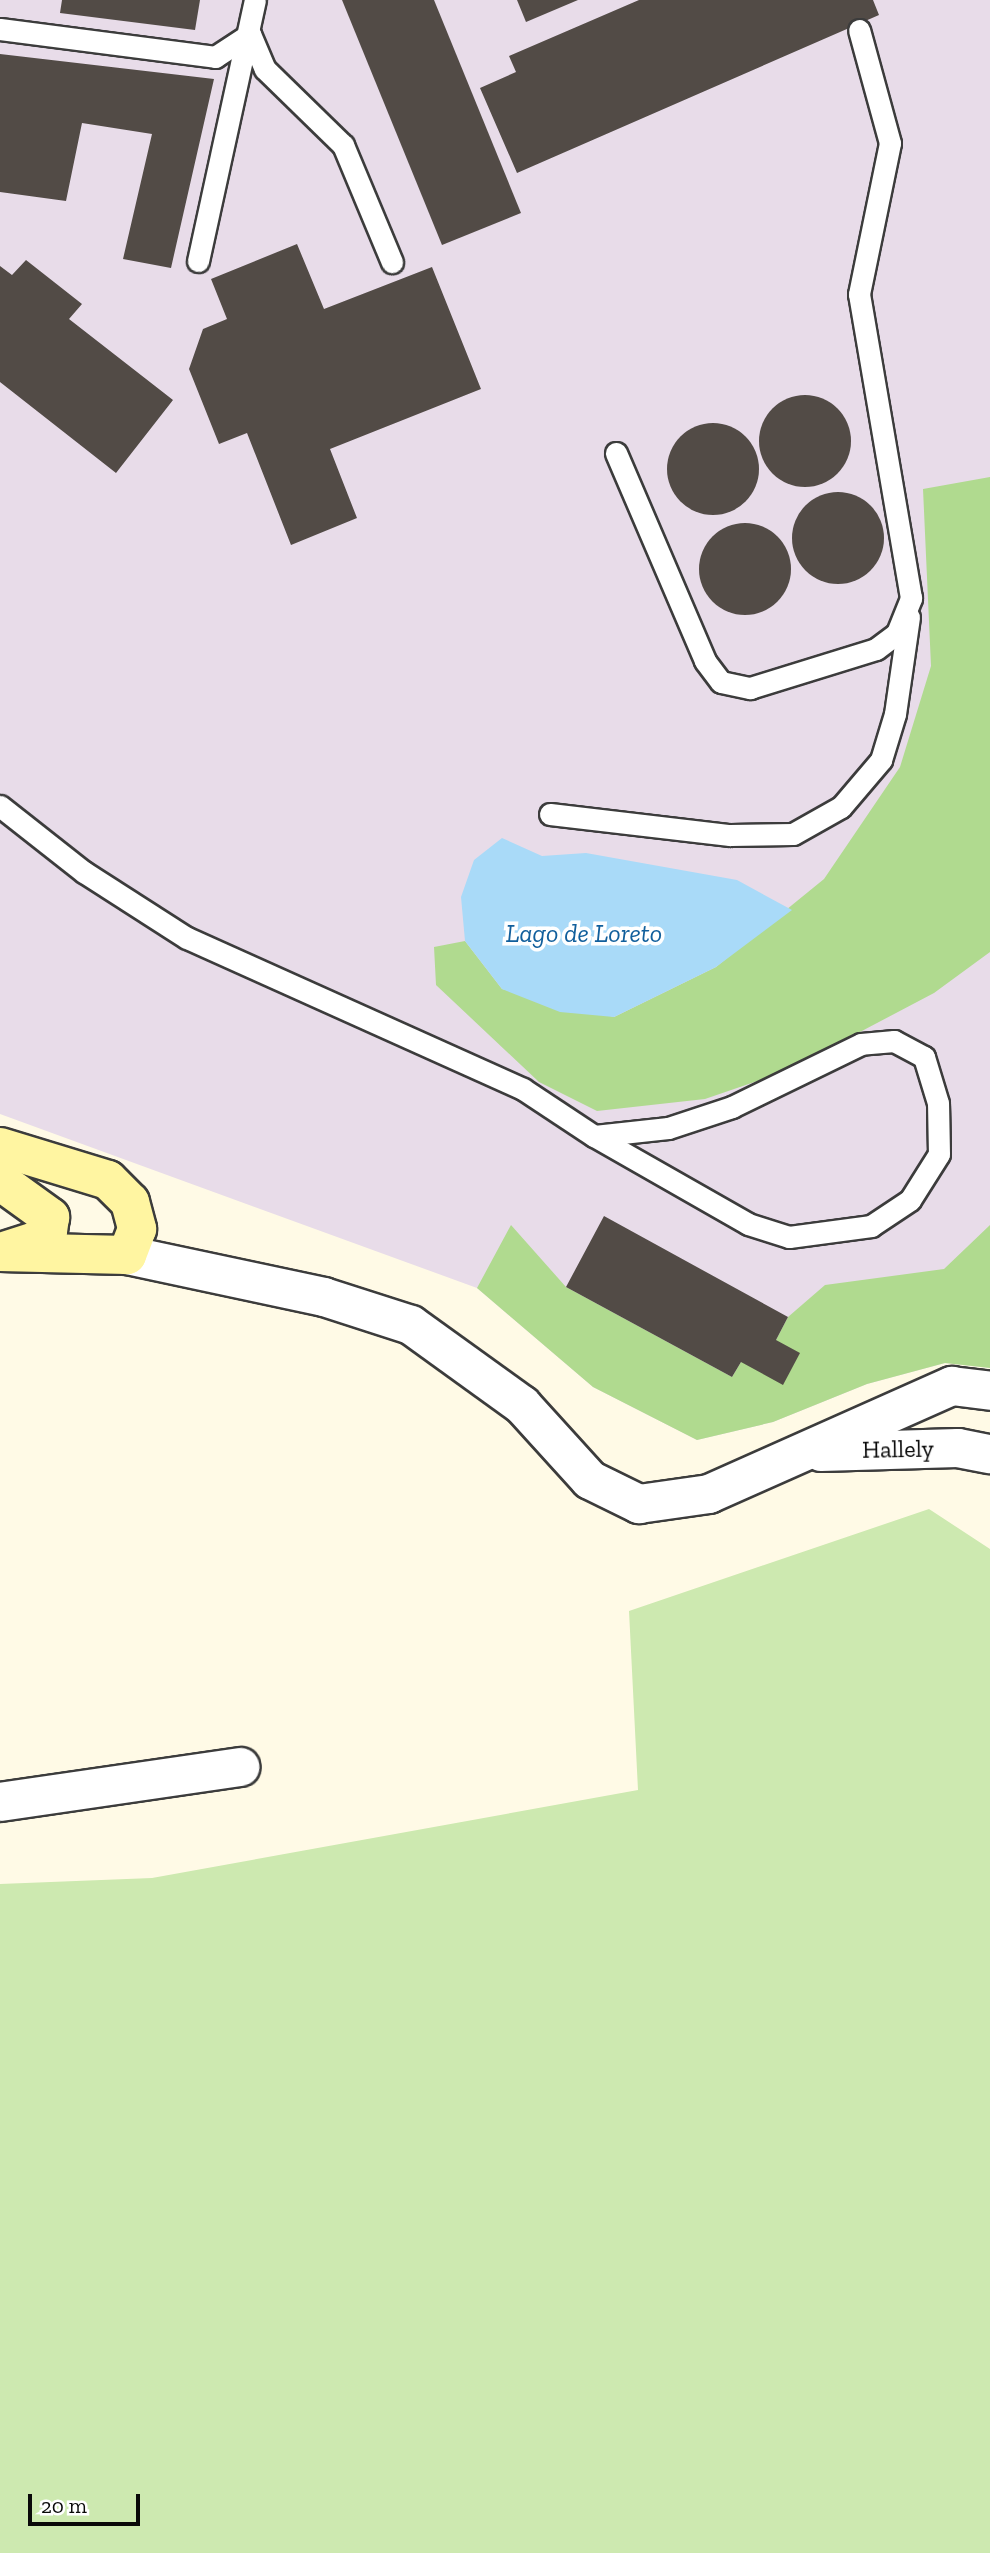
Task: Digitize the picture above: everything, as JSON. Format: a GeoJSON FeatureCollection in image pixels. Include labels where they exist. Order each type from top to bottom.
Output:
{"type":"FeatureCollection","features":[{"type":"Feature","properties":{"kind":"main road"},"geometry":{"type":"LineString","coordinates":[[0,1147],[108,1180],[130,1202],[137,1229],[127,1255],[0,1252]]}},
{"type":"Feature","properties":{"kind":"main road"},"geometry":{"type":"LineString","coordinates":[[0,1181],[50,1217],[48,1231],[35,1241],[0,1252]]}},
{"type":"Feature","properties":{"kind":"street"},"geometry":{"type":"LineString","coordinates":[[127,1255],[324,1297],[411,1325],[522,1405],[590,1480],[639,1504],[709,1494],[951,1386],[990,1391]]}},
{"type":"Feature","properties":{"kind":"street","name":"Hallely"},"geometry":{"type":"LineString","coordinates":[[806,1453],[958,1448],[990,1454]]}},
{"type":"Feature","properties":{"kind":"street"},"geometry":{"type":"LineString","coordinates":[[0,1802],[240,1767]]}},
{"type":"Feature","properties":{"kind":"lane"},"geometry":{"type":"LineString","coordinates":[[198,261],[250,34],[255,0]]}},
{"type":"Feature","properties":{"kind":"lane"},"geometry":{"type":"LineString","coordinates":[[0,29],[215,57],[234,51],[250,34]]}},
{"type":"Feature","properties":{"kind":"lane"},"geometry":{"type":"LineString","coordinates":[[550,814],[730,835],[780,834],[841,807],[881,760],[895,714],[911,598],[859,294],[890,143],[859,30]]}},
{"type":"Feature","properties":{"kind":"lane"},"geometry":{"type":"LineString","coordinates":[[250,34],[265,69],[343,145],[392,262]]}},
{"type":"Feature","properties":{"kind":"lane"},"geometry":{"type":"LineString","coordinates":[[616,453],[705,660],[721,682],[750,688],[876,649],[897,633],[911,598]]}},
{"type":"Feature","properties":{"kind":"lane"},"geometry":{"type":"LineString","coordinates":[[0,806],[85,872],[187,938],[523,1089],[594,1136],[748,1224],[789,1237],[871,1226],[910,1200],[939,1154],[938,1103],[924,1056],[894,1041],[861,1044],[719,1111],[668,1128],[594,1136]]}},
{"type":"Feature","properties":{"kind":"shaded area"},"geometry":{"type":"Polygon","coordinates":[[[0,0],[990,0],[990,1368],[945,1363],[867,1384],[773,1422],[697,1440],[593,1387],[477,1288],[0,1114],[0,0]]]}},
{"type":"Feature","properties":{"kind":"green space"},"geometry":{"type":"Polygon","coordinates":[[[990,477],[990,952],[934,993],[784,1072],[705,1099],[597,1111],[539,1082],[436,985],[434,947],[465,941],[502,989],[614,1017],[716,967],[824,879],[900,767],[931,666],[923,489],[990,477]]]}},
{"type":"Feature","properties":{"kind":"green space"},"geometry":{"type":"Polygon","coordinates":[[[511,1225],[566,1287],[732,1377],[741,1362],[776,1340],[788,1317],[825,1285],[944,1269],[990,1225],[990,1368],[945,1363],[867,1384],[773,1422],[697,1440],[593,1387],[477,1288],[511,1225]]]}},
{"type":"Feature","properties":{"kind":"green space"},"geometry":{"type":"Polygon","coordinates":[[[929,1509],[990,1549],[990,2553],[0,2553],[0,1884],[152,1878],[638,1790],[629,1611],[929,1509]]]}},
{"type":"Feature","properties":{"kind":"water","name":"Lago de Loreto"},"geometry":{"type":"Polygon","coordinates":[[[502,838],[542,856],[586,853],[737,880],[792,910],[716,967],[614,1017],[560,1012],[502,989],[465,941],[461,897],[474,860],[502,838]]]}},
{"type":"Feature","properties":{"kind":"building"},"geometry":{"type":"Polygon","coordinates":[[[62,0],[200,0],[195,30],[60,13],[62,0]]]}},
{"type":"Feature","properties":{"kind":"building"},"geometry":{"type":"Polygon","coordinates":[[[342,0],[434,0],[521,213],[442,245],[342,0]]]}},
{"type":"Feature","properties":{"kind":"building"},"geometry":{"type":"Polygon","coordinates":[[[517,0],[578,0],[526,22],[517,0]]]}},
{"type":"Feature","properties":{"kind":"building"},"geometry":{"type":"Polygon","coordinates":[[[639,0],[873,0],[879,15],[517,173],[480,88],[516,72],[509,56],[639,0]]]}},
{"type":"Feature","properties":{"kind":"building"},"geometry":{"type":"Polygon","coordinates":[[[0,54],[214,79],[171,268],[123,259],[152,134],[82,123],[66,201],[0,192],[0,54]]]}},
{"type":"Feature","properties":{"kind":"building"},"geometry":{"type":"Polygon","coordinates":[[[297,244],[324,309],[432,267],[481,389],[330,449],[357,518],[291,545],[247,433],[219,444],[189,369],[203,329],[227,319],[211,279],[297,244]]]}},
{"type":"Feature","properties":{"kind":"building"},"geometry":{"type":"Polygon","coordinates":[[[26,260],[82,304],[69,319],[173,400],[116,473],[0,382],[0,266],[12,275],[26,260]]]}},
{"type":"Feature","properties":{"kind":"building"},"geometry":{"type":"Polygon","coordinates":[[[805,395],[823,399],[837,409],[847,423],[851,441],[847,459],[837,473],[823,483],[805,487],[787,483],[773,473],[763,459],[759,441],[763,423],[773,409],[787,399],[805,395]]]}},
{"type":"Feature","properties":{"kind":"building"},"geometry":{"type":"Polygon","coordinates":[[[713,423],[731,427],[745,437],[755,451],[759,469],[755,487],[745,501],[731,511],[713,515],[695,511],[681,501],[671,487],[667,469],[671,451],[681,437],[695,427],[713,423]]]}},
{"type":"Feature","properties":{"kind":"building"},"geometry":{"type":"Polygon","coordinates":[[[838,492],[856,496],[870,506],[880,520],[884,538],[880,556],[870,570],[856,580],[838,584],[820,580],[806,570],[796,556],[792,538],[796,520],[806,506],[820,496],[838,492]]]}},
{"type":"Feature","properties":{"kind":"building"},"geometry":{"type":"Polygon","coordinates":[[[745,523],[763,527],[777,537],[787,551],[791,569],[787,587],[777,601],[763,611],[745,615],[727,611],[713,601],[703,587],[699,569],[703,551],[713,537],[727,527],[745,523]]]}},
{"type":"Feature","properties":{"kind":"building"},"geometry":{"type":"Polygon","coordinates":[[[604,1216],[788,1317],[776,1340],[800,1353],[783,1385],[741,1362],[732,1377],[566,1287],[604,1216]]]}}]}
